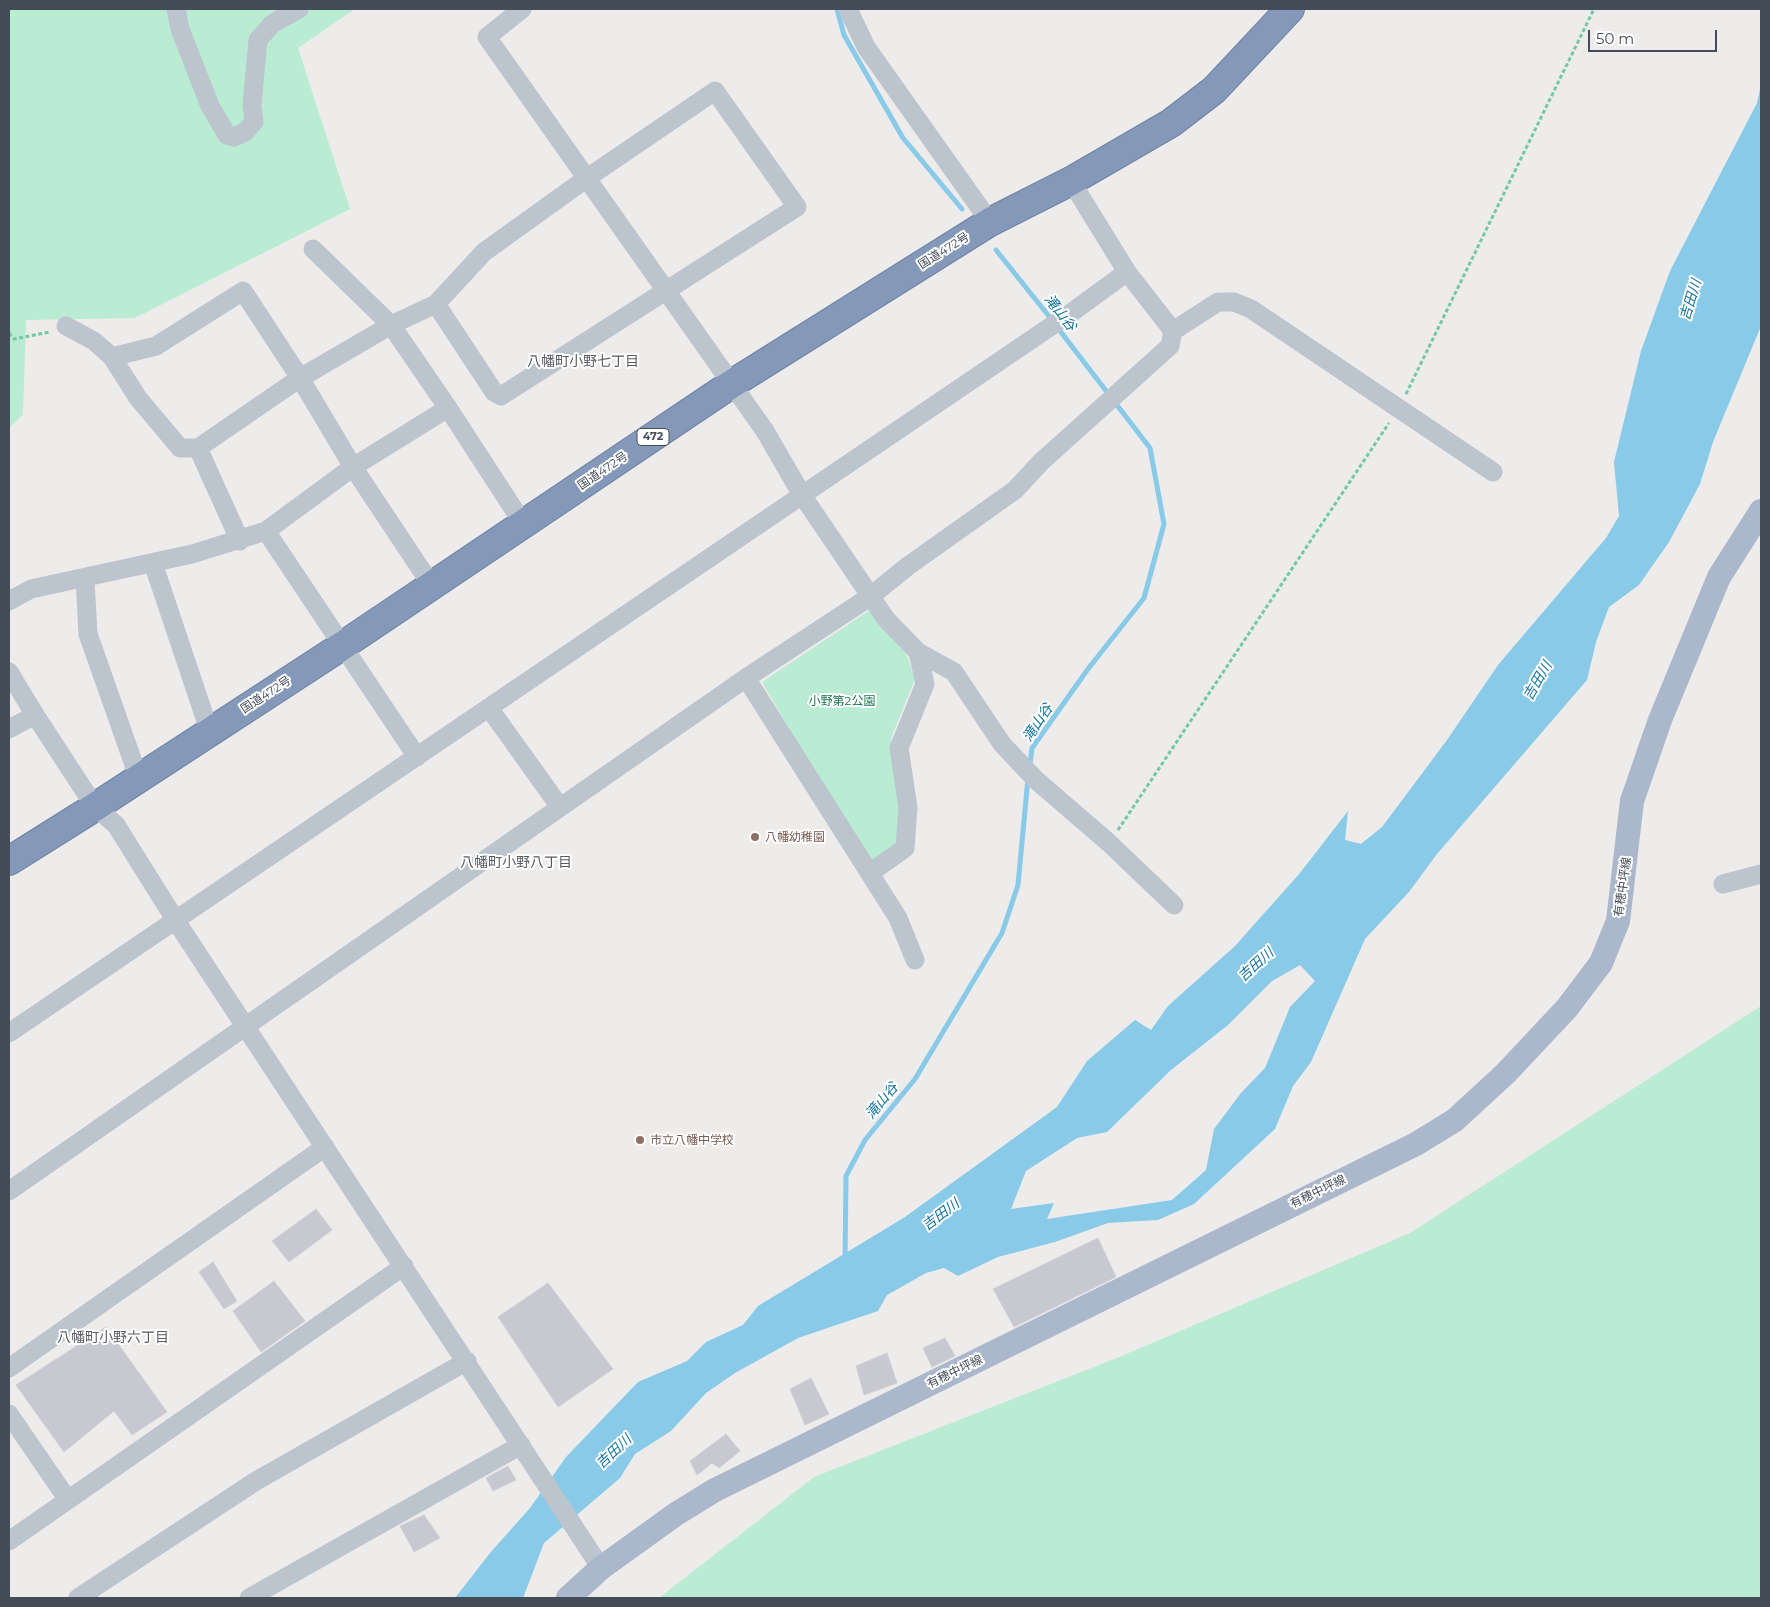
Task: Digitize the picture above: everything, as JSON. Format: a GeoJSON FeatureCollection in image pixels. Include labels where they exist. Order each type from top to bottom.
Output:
{"type":"FeatureCollection","features":[{"type":"Feature","properties":{"kind":"highway","name":"国道472号"},"geometry":{"type":"LineString","coordinates":[[9,861],[139,779],[342,646],[730,385],[990,222],[1071,180],[1171,123],[1214,90],[1290,9]]}},
{"type":"Feature","properties":{"kind":"main road","name":"有穂中坪線"},"geometry":{"type":"LineString","coordinates":[[568,1598],[597,1562],[715,1490],[1416,1144],[1455,1120],[1506,1073],[1567,1008],[1601,962],[1618,921],[1632,801],[1660,720],[1719,576],[1761,511]]}},
{"type":"Feature","properties":{"kind":"street"},"geometry":{"type":"LineString","coordinates":[[176,9],[182,36],[210,106],[227,135],[234,137],[245,132],[254,122],[252,105],[258,40],[272,24],[300,9]]}},
{"type":"Feature","properties":{"kind":"street"},"geometry":{"type":"LineString","coordinates":[[522,9],[487,37],[730,385],[765,431],[802,495],[886,619],[918,652],[954,672],[1002,744],[1036,780],[1108,842],[1174,905]]}},
{"type":"Feature","properties":{"kind":"street"},"geometry":{"type":"LineString","coordinates":[[848,9],[866,47],[990,222]]}},
{"type":"Feature","properties":{"kind":"street"},"geometry":{"type":"LineString","coordinates":[[66,326],[94,341],[112,357],[138,398],[180,448],[198,448],[300,378],[391,325],[436,304],[484,252],[587,178],[715,91],[797,207],[501,396],[494,392],[436,304]]}},
{"type":"Feature","properties":{"kind":"street"},"geometry":{"type":"LineString","coordinates":[[1071,180],[1127,272],[1173,331]]}},
{"type":"Feature","properties":{"kind":"street"},"geometry":{"type":"LineString","coordinates":[[313,249],[391,325],[448,408],[524,525]]}},
{"type":"Feature","properties":{"kind":"street"},"geometry":{"type":"LineString","coordinates":[[9,1033],[1075,310],[1127,272]]}},
{"type":"Feature","properties":{"kind":"street"},"geometry":{"type":"LineString","coordinates":[[112,357],[156,346],[243,291],[300,378],[353,467],[432,586]]}},
{"type":"Feature","properties":{"kind":"street"},"geometry":{"type":"LineString","coordinates":[[9,1191],[746,678],[871,596],[908,566],[1015,490],[1041,462],[1170,346],[1173,331],[1218,302],[1234,302],[1250,309],[1493,472]]}},
{"type":"Feature","properties":{"kind":"street"},"geometry":{"type":"LineString","coordinates":[[9,601],[31,589],[153,563],[240,541],[266,531],[353,467],[448,408]]}},
{"type":"Feature","properties":{"kind":"street"},"geometry":{"type":"LineString","coordinates":[[198,448],[240,541]]}},
{"type":"Feature","properties":{"kind":"street"},"geometry":{"type":"LineString","coordinates":[[266,531],[417,756]]}},
{"type":"Feature","properties":{"kind":"street"},"geometry":{"type":"LineString","coordinates":[[153,563],[210,733]]}},
{"type":"Feature","properties":{"kind":"street"},"geometry":{"type":"LineString","coordinates":[[85,579],[88,634],[139,779]]}},
{"type":"Feature","properties":{"kind":"street"},"geometry":{"type":"LineString","coordinates":[[870,874],[906,848],[908,808],[899,748],[925,684],[918,652]]}},
{"type":"Feature","properties":{"kind":"street"},"geometry":{"type":"LineString","coordinates":[[9,672],[95,807],[116,825],[176,921],[597,1562]]}},
{"type":"Feature","properties":{"kind":"street"},"geometry":{"type":"LineString","coordinates":[[746,678],[898,918],[915,960]]}},
{"type":"Feature","properties":{"kind":"street"},"geometry":{"type":"LineString","coordinates":[[489,708],[560,807]]}},
{"type":"Feature","properties":{"kind":"street"},"geometry":{"type":"LineString","coordinates":[[9,728],[35,715]]}},
{"type":"Feature","properties":{"kind":"street"},"geometry":{"type":"LineString","coordinates":[[1723,884],[1761,874]]}},
{"type":"Feature","properties":{"kind":"street"},"geometry":{"type":"LineString","coordinates":[[9,1368],[325,1147]]}},
{"type":"Feature","properties":{"kind":"street"},"geometry":{"type":"LineString","coordinates":[[9,1541],[404,1266]]}},
{"type":"Feature","properties":{"kind":"street"},"geometry":{"type":"LineString","coordinates":[[78,1598],[256,1481],[466,1361]]}},
{"type":"Feature","properties":{"kind":"street"},"geometry":{"type":"LineString","coordinates":[[9,1414],[68,1500]]}},
{"type":"Feature","properties":{"kind":"street"},"geometry":{"type":"LineString","coordinates":[[249,1598],[521,1444]]}},
{"type":"Feature","properties":{"kind":"path"},"geometry":{"type":"LineString","coordinates":[[1108,842],[1399,408],[1594,9]]}},
{"type":"Feature","properties":{"kind":"path"},"geometry":{"type":"LineString","coordinates":[[9,333],[14,339],[44,334],[66,326]]}},
{"type":"Feature","properties":{"kind":"green space"},"geometry":{"type":"Polygon","coordinates":[[[9,9],[355,9],[298,48],[350,209],[135,318],[26,320],[23,415],[9,428],[9,9]]]}},
{"type":"Feature","properties":{"kind":"green space","name":"小野第2公園"},"geometry":{"type":"Polygon","coordinates":[[[870,610],[906,653],[915,679],[891,738],[899,804],[897,844],[873,863],[813,770],[762,682],[870,610]]]}},
{"type":"Feature","properties":{"kind":"green space"},"geometry":{"type":"Polygon","coordinates":[[[1761,1006],[1761,1598],[659,1598],[814,1477],[1117,1358],[1410,1233],[1761,1006]]]}},
{"type":"Feature","properties":{"kind":"water","name":"吉田川"},"geometry":{"type":"Polygon","coordinates":[[[1761,84],[1761,326],[1713,442],[1700,484],[1669,542],[1639,585],[1609,607],[1596,642],[1587,680],[1437,854],[1409,892],[1365,939],[1311,1062],[1293,1086],[1275,1129],[1194,1204],[1158,1220],[1108,1223],[1055,1242],[998,1257],[958,1276],[944,1268],[926,1273],[887,1295],[878,1311],[798,1338],[735,1373],[706,1393],[671,1431],[635,1454],[620,1478],[544,1543],[523,1598],[455,1598],[490,1553],[530,1508],[566,1457],[638,1382],[687,1361],[706,1342],[743,1325],[758,1306],[905,1217],[1057,1107],[1087,1061],[1135,1020],[1151,1030],[1168,1006],[1235,946],[1300,873],[1348,811],[1345,840],[1361,844],[1382,827],[1447,740],[1498,665],[1606,538],[1619,516],[1614,462],[1641,351],[1670,271],[1757,103],[1761,84]],[[1300,965],[1272,981],[1228,1025],[1171,1070],[1107,1132],[1077,1138],[1026,1171],[1011,1209],[1054,1203],[1047,1219],[1172,1200],[1206,1170],[1214,1129],[1241,1093],[1265,1068],[1290,1007],[1315,981],[1300,965]]]}},
{"type":"Feature","properties":{"kind":"building"},"geometry":{"type":"Polygon","coordinates":[[[316,1209],[332,1230],[289,1262],[272,1241],[316,1209]]]}},
{"type":"Feature","properties":{"kind":"building"},"geometry":{"type":"Polygon","coordinates":[[[1098,1238],[1116,1277],[1014,1327],[993,1289],[1098,1238]]]}},
{"type":"Feature","properties":{"kind":"building"},"geometry":{"type":"Polygon","coordinates":[[[213,1262],[237,1301],[224,1309],[199,1272],[213,1262]]]}},
{"type":"Feature","properties":{"kind":"building"},"geometry":{"type":"Polygon","coordinates":[[[274,1281],[305,1321],[261,1352],[233,1311],[274,1281]]]}},
{"type":"Feature","properties":{"kind":"building"},"geometry":{"type":"Polygon","coordinates":[[[548,1283],[613,1369],[558,1407],[498,1317],[548,1283]]]}},
{"type":"Feature","properties":{"kind":"building"},"geometry":{"type":"Polygon","coordinates":[[[106,1327],[167,1412],[132,1435],[114,1411],[64,1452],[16,1385],[106,1327]]]}},
{"type":"Feature","properties":{"kind":"building"},"geometry":{"type":"Polygon","coordinates":[[[945,1338],[955,1356],[932,1367],[923,1348],[945,1338]]]}},
{"type":"Feature","properties":{"kind":"building"},"geometry":{"type":"Polygon","coordinates":[[[887,1353],[897,1383],[864,1395],[856,1366],[887,1353]]]}},
{"type":"Feature","properties":{"kind":"building"},"geometry":{"type":"Polygon","coordinates":[[[811,1378],[829,1414],[805,1425],[790,1389],[811,1378]]]}},
{"type":"Feature","properties":{"kind":"building"},"geometry":{"type":"Polygon","coordinates":[[[726,1434],[740,1451],[719,1468],[712,1463],[697,1475],[690,1461],[726,1434]]]}},
{"type":"Feature","properties":{"kind":"building"},"geometry":{"type":"Polygon","coordinates":[[[508,1466],[516,1480],[493,1491],[486,1478],[508,1466]]]}},
{"type":"Feature","properties":{"kind":"building"},"geometry":{"type":"Polygon","coordinates":[[[424,1515],[440,1538],[414,1552],[400,1526],[424,1515]]]}},
{"type":"Feature","properties":{"kind":"waterway","name":"滝山谷"},"geometry":{"type":"LineString","coordinates":[[837,9],[844,35],[903,138],[962,209]]}},
{"type":"Feature","properties":{"kind":"waterway","name":"滝山谷"},"geometry":{"type":"LineString","coordinates":[[996,250],[1052,320]]}},
{"type":"Feature","properties":{"kind":"waterway","name":"滝山谷"},"geometry":{"type":"LineString","coordinates":[[1030,765],[1032,748],[1088,669],[1144,598],[1164,524],[1150,448],[1057,327]]}},
{"type":"Feature","properties":{"kind":"waterway","name":"滝山谷"},"geometry":{"type":"LineString","coordinates":[[845,1260],[846,1176],[865,1140],[915,1079],[1002,933],[1018,885],[1028,778]]}},
{"type":"Feature","properties":{"kind":"place","name":"八幡幼稚園"},"geometry":{"type":"Point","coordinates":[755,837]}},
{"type":"Feature","properties":{"kind":"place","name":"市立八幡中学校"},"geometry":{"type":"Point","coordinates":[640,1140]}},
{"type":"Feature","properties":{"kind":"district","name":"八幡町小野七丁目"},"geometry":{"type":"Point","coordinates":[583,362]}},
{"type":"Feature","properties":{"kind":"district","name":"八幡町小野八丁目"},"geometry":{"type":"Point","coordinates":[516,863]}},
{"type":"Feature","properties":{"kind":"district","name":"八幡町小野六丁目"},"geometry":{"type":"Point","coordinates":[113,1338]}}]}
